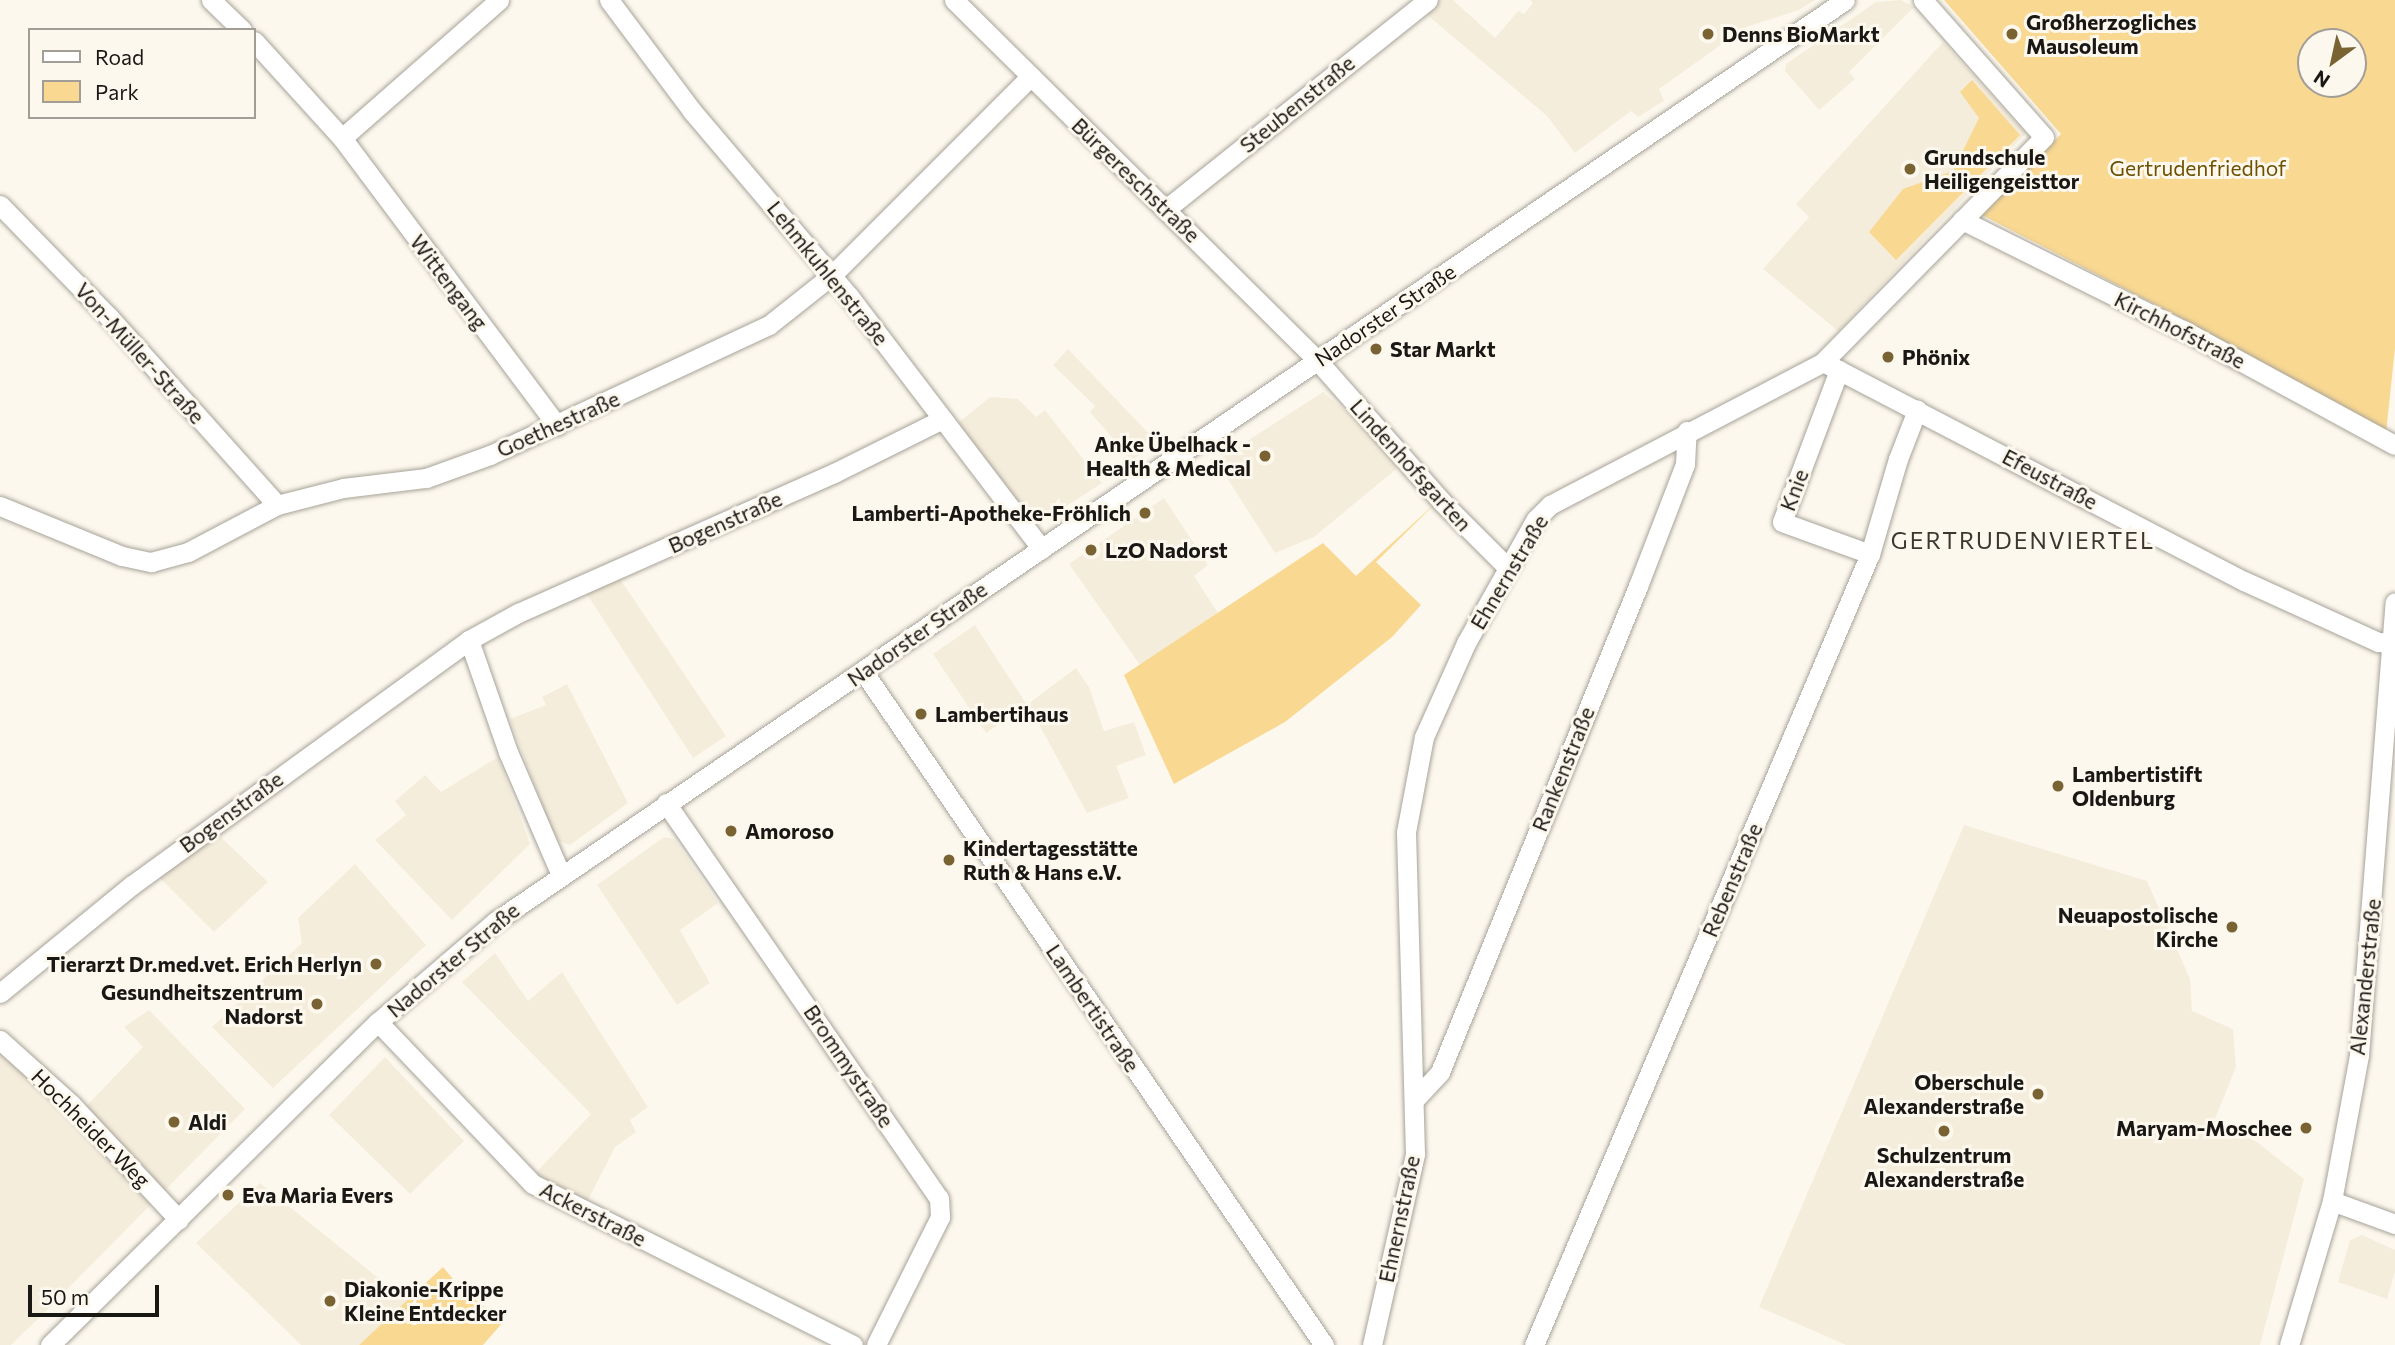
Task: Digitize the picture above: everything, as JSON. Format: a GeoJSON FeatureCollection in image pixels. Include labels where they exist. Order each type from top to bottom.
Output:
{"type":"FeatureCollection","features":[{"type":"Feature","properties":{"kind":"street"},"geometry":{"type":"LineString","coordinates":[[211,0],[240,28]]}},
{"type":"Feature","properties":{"kind":"street"},"geometry":{"type":"LineString","coordinates":[[342,138],[499,0]]}},
{"type":"Feature","properties":{"kind":"street","name":"Lehmkuhlenstraße"},"geometry":{"type":"LineString","coordinates":[[609,0],[692,111],[832,275],[1042,549]]}},
{"type":"Feature","properties":{"kind":"street","name":"Bürgereschstraße"},"geometry":{"type":"LineString","coordinates":[[954,0],[1317,360]]}},
{"type":"Feature","properties":{"kind":"street","name":"Steubenstraße"},"geometry":{"type":"LineString","coordinates":[[1166,209],[1428,0]]}},
{"type":"Feature","properties":{"kind":"street","name":"Nadorster Straße"},"geometry":{"type":"LineString","coordinates":[[50,1345],[378,1022],[475,936],[560,873],[863,671],[1845,0]]}},
{"type":"Feature","properties":{"kind":"street","name":"Ehnernstraße"},"geometry":{"type":"LineString","coordinates":[[1372,1345],[1415,1154],[1416,1098],[1408,1006],[1406,859],[1411,788],[1424,737],[1507,567],[1536,519],[1550,505],[1687,431],[1831,366],[1962,220],[2044,137],[1923,0]]}},
{"type":"Feature","properties":{"kind":"street","name":"Wittengang"},"geometry":{"type":"LineString","coordinates":[[256,43],[342,138],[556,425]]}},
{"type":"Feature","properties":{"kind":"street","name":"Goethestraße"},"geometry":{"type":"LineString","coordinates":[[0,506],[121,556],[151,562],[188,552],[277,505],[343,488],[426,478],[556,425],[769,326],[832,275],[1031,76]]}},
{"type":"Feature","properties":{"kind":"street","name":"Von-Müller-Straße"},"geometry":{"type":"LineString","coordinates":[[0,205],[109,317],[277,505]]}},
{"type":"Feature","properties":{"kind":"street","name":"Kirchhofstraße"},"geometry":{"type":"LineString","coordinates":[[1962,220],[2183,330],[2395,445]]}},
{"type":"Feature","properties":{"kind":"street","name":"Lindenhofsgarten"},"geometry":{"type":"LineString","coordinates":[[1317,360],[1442,502],[1507,567]]}},
{"type":"Feature","properties":{"kind":"street","name":"Efeustraße"},"geometry":{"type":"LineString","coordinates":[[1831,366],[2244,581],[2378,642],[2392,643]]}},
{"type":"Feature","properties":{"kind":"street","name":"Knie"},"geometry":{"type":"LineString","coordinates":[[1831,366],[1782,522],[1870,554]]}},
{"type":"Feature","properties":{"kind":"street","name":"Rebenstraße"},"geometry":{"type":"LineString","coordinates":[[1534,1345],[1870,554],[1898,459],[1917,410]]}},
{"type":"Feature","properties":{"kind":"street","name":"Bogenstraße"},"geometry":{"type":"LineString","coordinates":[[0,993],[132,885],[469,640],[518,613],[834,473],[941,420]]}},
{"type":"Feature","properties":{"kind":"street","name":"Rankenstraße"},"geometry":{"type":"LineString","coordinates":[[1416,1098],[1440,1072],[1671,501],[1689,447],[1687,431]]}},
{"type":"Feature","properties":{"kind":"street","name":"Alexanderstraße"},"geometry":{"type":"LineString","coordinates":[[2289,1345],[2332,1201],[2359,1055],[2391,731],[2395,602]]}},
{"type":"Feature","properties":{"kind":"street"},"geometry":{"type":"LineString","coordinates":[[469,640],[508,752],[560,873]]}},
{"type":"Feature","properties":{"kind":"street","name":"Lambertistraße"},"geometry":{"type":"LineString","coordinates":[[863,671],[1324,1345]]}},
{"type":"Feature","properties":{"kind":"street","name":"Brommystraße"},"geometry":{"type":"LineString","coordinates":[[666,803],[939,1198],[940,1217],[876,1345]]}},
{"type":"Feature","properties":{"kind":"street","name":"Ackerstraße"},"geometry":{"type":"LineString","coordinates":[[378,1022],[533,1184],[853,1345]]}},
{"type":"Feature","properties":{"kind":"street","name":"Hochheider Weg"},"geometry":{"type":"LineString","coordinates":[[0,1040],[71,1104],[179,1220]]}},
{"type":"Feature","properties":{"kind":"street"},"geometry":{"type":"LineString","coordinates":[[2332,1201],[2395,1224]]}},
{"type":"Feature","properties":{"kind":"shaded area"},"geometry":{"type":"Polygon","coordinates":[[[1428,0],[1453,0],[1495,38],[1518,11],[1524,14],[1533,3],[1530,0],[1815,0],[1799,10],[1746,27],[1659,89],[1664,101],[1638,117],[1631,111],[1575,153],[1547,116],[1419,8],[1428,0]]]}},
{"type":"Feature","properties":{"kind":"shaded area"},"geometry":{"type":"Polygon","coordinates":[[[1901,0],[1914,7],[1849,72],[1855,79],[1819,110],[1785,71],[1786,64],[1876,2],[1901,0]]]}},
{"type":"Feature","properties":{"kind":"shaded area","name":"Grundschule Heiligengeisttor"},"geometry":{"type":"Polygon","coordinates":[[[1943,42],[2026,133],[1838,331],[1763,269],[1809,217],[1796,204],[1943,42]]]}},
{"type":"Feature","properties":{"kind":"shaded area"},"geometry":{"type":"Polygon","coordinates":[[[1068,349],[1156,441],[1132,461],[1090,412],[1095,406],[1053,365],[1068,349]]]}},
{"type":"Feature","properties":{"kind":"shaded area"},"geometry":{"type":"Polygon","coordinates":[[[1323,392],[1406,461],[1314,537],[1275,553],[1216,461],[1323,392]]]}},
{"type":"Feature","properties":{"kind":"shaded area"},"geometry":{"type":"Polygon","coordinates":[[[990,397],[1018,399],[1036,417],[1045,410],[1102,483],[1036,526],[958,423],[990,397]]]}},
{"type":"Feature","properties":{"kind":"shaded area"},"geometry":{"type":"Polygon","coordinates":[[[1164,498],[1208,565],[1194,576],[1218,613],[1140,665],[1069,564],[1164,498]]]}},
{"type":"Feature","properties":{"kind":"shaded area"},"geometry":{"type":"Polygon","coordinates":[[[614,570],[726,736],[693,758],[581,585],[614,570]]]}},
{"type":"Feature","properties":{"kind":"shaded area"},"geometry":{"type":"Polygon","coordinates":[[[975,625],[1027,705],[986,733],[933,654],[975,625]]]}},
{"type":"Feature","properties":{"kind":"shaded area"},"geometry":{"type":"Polygon","coordinates":[[[1076,668],[1089,687],[1104,731],[1134,722],[1146,755],[1116,766],[1129,798],[1087,813],[1028,704],[1076,668]]]}},
{"type":"Feature","properties":{"kind":"shaded area"},"geometry":{"type":"Polygon","coordinates":[[[567,684],[628,803],[570,845],[555,840],[510,719],[546,705],[542,697],[567,684]]]}},
{"type":"Feature","properties":{"kind":"shaded area"},"geometry":{"type":"Polygon","coordinates":[[[498,757],[530,844],[452,920],[375,840],[406,815],[395,801],[425,775],[441,792],[498,757]]]}},
{"type":"Feature","properties":{"kind":"shaded area","name":"Oberschule Alexanderstraße"},"geometry":{"type":"Polygon","coordinates":[[[1964,825],[2147,881],[2190,979],[2192,1011],[2233,1029],[2236,1067],[2214,1121],[2257,1142],[2304,1179],[2260,1345],[1846,1345],[1759,1307],[1964,825]]]}},
{"type":"Feature","properties":{"kind":"shaded area"},"geometry":{"type":"Polygon","coordinates":[[[210,827],[268,882],[214,932],[152,870],[210,827]]]}},
{"type":"Feature","properties":{"kind":"shaded area"},"geometry":{"type":"Polygon","coordinates":[[[664,837],[674,839],[718,903],[680,930],[710,983],[677,1005],[597,885],[664,837]]]}},
{"type":"Feature","properties":{"kind":"shaded area"},"geometry":{"type":"Polygon","coordinates":[[[355,864],[426,945],[273,1088],[212,1027],[302,943],[298,918],[355,864]]]}},
{"type":"Feature","properties":{"kind":"shaded area"},"geometry":{"type":"Polygon","coordinates":[[[495,953],[528,1001],[562,972],[648,1107],[630,1120],[636,1132],[615,1147],[583,1210],[529,1180],[591,1114],[462,982],[495,953]]]}},
{"type":"Feature","properties":{"kind":"shaded area"},"geometry":{"type":"Polygon","coordinates":[[[149,1010],[245,1109],[38,1319],[11,1345],[0,1345],[0,1051],[72,1121],[143,1047],[124,1027],[149,1010]]]}},
{"type":"Feature","properties":{"kind":"shaded area"},"geometry":{"type":"Polygon","coordinates":[[[385,1057],[464,1141],[410,1194],[329,1115],[385,1057]]]}},
{"type":"Feature","properties":{"kind":"shaded area"},"geometry":{"type":"Polygon","coordinates":[[[260,1183],[407,1301],[359,1345],[301,1345],[196,1243],[260,1183]]]}},
{"type":"Feature","properties":{"kind":"shaded area"},"geometry":{"type":"Polygon","coordinates":[[[2362,1235],[2395,1250],[2395,1272],[2387,1299],[2338,1282],[2350,1240],[2362,1235]]]}},
{"type":"Feature","properties":{"kind":"green space","name":"Gertrudenfriedhof"},"geometry":{"type":"Polygon","coordinates":[[[1944,0],[2395,0],[2395,348],[2386,433],[2187,321],[1982,215],[2061,134],[1944,0]]]}},
{"type":"Feature","properties":{"kind":"green space"},"geometry":{"type":"Polygon","coordinates":[[[1972,80],[2020,135],[1896,260],[1869,232],[1903,189],[1953,171],[1979,118],[1960,92],[1972,80]]]}},
{"type":"Feature","properties":{"kind":"green space"},"geometry":{"type":"Polygon","coordinates":[[[1440,499],[1376,562],[1421,605],[1392,637],[1285,722],[1174,784],[1124,675],[1323,543],[1356,576],[1440,499]]]}},
{"type":"Feature","properties":{"kind":"green space"},"geometry":{"type":"Polygon","coordinates":[[[443,1267],[462,1290],[504,1321],[483,1345],[359,1345],[443,1267]]]}},
{"type":"Feature","properties":{"kind":"place","name":"Denns BioMarkt"},"geometry":{"type":"Point","coordinates":[1708,34]}},
{"type":"Feature","properties":{"kind":"place","name":"Großherzogliches Mausoleum"},"geometry":{"type":"Point","coordinates":[2012,34]}},
{"type":"Feature","properties":{"kind":"place","name":"Grundschule Heiligengeisttor"},"geometry":{"type":"Point","coordinates":[1910,169]}},
{"type":"Feature","properties":{"kind":"place","name":"Star Markt"},"geometry":{"type":"Point","coordinates":[1376,349]}},
{"type":"Feature","properties":{"kind":"place","name":"Phönix"},"geometry":{"type":"Point","coordinates":[1888,357]}},
{"type":"Feature","properties":{"kind":"place","name":"Anke Übelhack - Health & Medical"},"geometry":{"type":"Point","coordinates":[1265,456]}},
{"type":"Feature","properties":{"kind":"place","name":"Lamberti-Apotheke-Fröhlich"},"geometry":{"type":"Point","coordinates":[1145,513]}},
{"type":"Feature","properties":{"kind":"place","name":"LzO Nadorst"},"geometry":{"type":"Point","coordinates":[1091,550]}},
{"type":"Feature","properties":{"kind":"place","name":"Lambertihaus"},"geometry":{"type":"Point","coordinates":[921,714]}},
{"type":"Feature","properties":{"kind":"place","name":"Lambertistift Oldenburg"},"geometry":{"type":"Point","coordinates":[2058,786]}},
{"type":"Feature","properties":{"kind":"place","name":"Amoroso"},"geometry":{"type":"Point","coordinates":[731,831]}},
{"type":"Feature","properties":{"kind":"place","name":"Kindertagesstätte Ruth & Hans e.V."},"geometry":{"type":"Point","coordinates":[949,860]}},
{"type":"Feature","properties":{"kind":"place","name":"Neuapostolische Kirche"},"geometry":{"type":"Point","coordinates":[2232,927]}},
{"type":"Feature","properties":{"kind":"place","name":"Tierarzt Dr.med.vet. Erich Herlyn"},"geometry":{"type":"Point","coordinates":[376,964]}},
{"type":"Feature","properties":{"kind":"place","name":"Gesundheitszentrum Nadorst"},"geometry":{"type":"Point","coordinates":[317,1004]}},
{"type":"Feature","properties":{"kind":"place","name":"Oberschule Alexanderstraße"},"geometry":{"type":"Point","coordinates":[2038,1094]}},
{"type":"Feature","properties":{"kind":"place","name":"Aldi"},"geometry":{"type":"Point","coordinates":[174,1122]}},
{"type":"Feature","properties":{"kind":"place","name":"Maryam-Moschee"},"geometry":{"type":"Point","coordinates":[2306,1128]}},
{"type":"Feature","properties":{"kind":"place","name":"Schulzentrum Alexanderstraße"},"geometry":{"type":"Point","coordinates":[1944,1131]}},
{"type":"Feature","properties":{"kind":"place","name":"Eva Maria Evers"},"geometry":{"type":"Point","coordinates":[228,1195]}},
{"type":"Feature","properties":{"kind":"place","name":"Diakonie-Krippe Kleine Entdecker"},"geometry":{"type":"Point","coordinates":[330,1301]}},
{"type":"Feature","properties":{"kind":"district","name":"GERTRUDENVIERTEL"},"geometry":{"type":"Point","coordinates":[2023,540]}}]}
